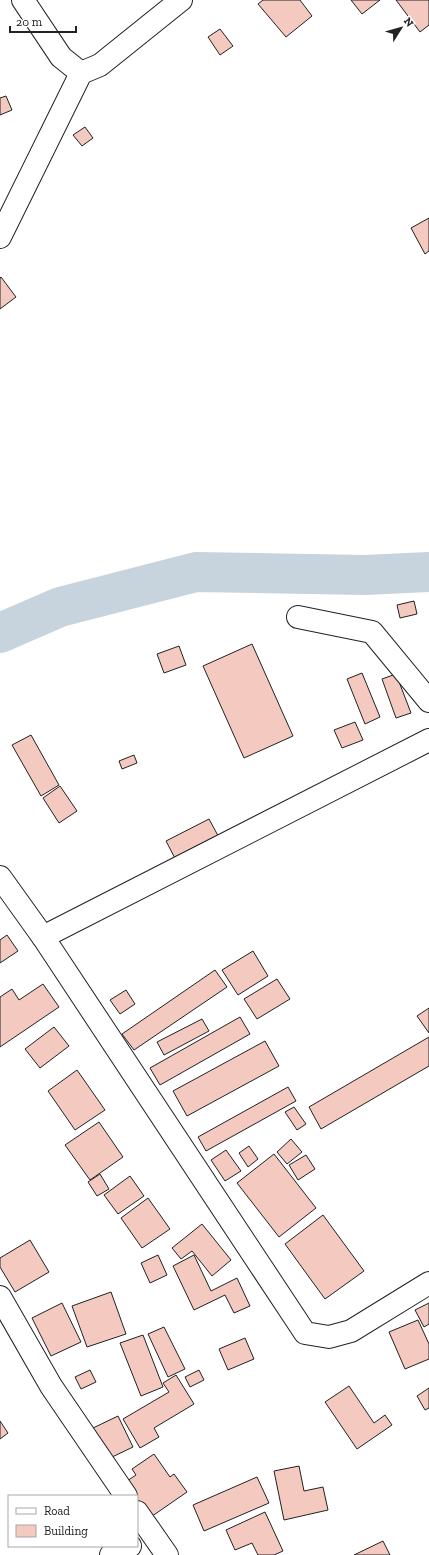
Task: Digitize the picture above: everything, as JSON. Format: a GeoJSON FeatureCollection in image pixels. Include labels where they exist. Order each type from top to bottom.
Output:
{"type":"FeatureCollection","features":[{"type":"Feature","properties":{"kind":"street"},"geometry":{"type":"LineString","coordinates":[[23,0],[61,57],[81,73]]}},
{"type":"Feature","properties":{"kind":"street"},"geometry":{"type":"LineString","coordinates":[[0,237],[81,73],[100,66],[182,0]]}},
{"type":"Feature","properties":{"kind":"street"},"geometry":{"type":"LineString","coordinates":[[298,617],[372,632],[429,700]]}},
{"type":"Feature","properties":{"kind":"street"},"geometry":{"type":"LineString","coordinates":[[43,937],[429,740]]}},
{"type":"Feature","properties":{"kind":"street"},"geometry":{"type":"LineString","coordinates":[[0,877],[43,937],[305,1333],[329,1337],[351,1330],[429,1282]]}},
{"type":"Feature","properties":{"kind":"street"},"geometry":{"type":"LineString","coordinates":[[0,1297],[51,1386],[125,1495]]}},
{"type":"Feature","properties":{"kind":"street"},"geometry":{"type":"LineString","coordinates":[[138,1515],[145,1539],[167,1555]]}},
{"type":"Feature","properties":{"kind":"street"},"geometry":{"type":"LineString","coordinates":[[111,1555],[128,1547]]}},
{"type":"Feature","properties":{"kind":"building"},"geometry":{"type":"Polygon","coordinates":[[[263,0],[300,0],[312,16],[286,37],[258,4],[263,0]]]}},
{"type":"Feature","properties":{"kind":"building"},"geometry":{"type":"Polygon","coordinates":[[[351,0],[380,0],[362,14],[351,0]]]}},
{"type":"Feature","properties":{"kind":"building"},"geometry":{"type":"Polygon","coordinates":[[[396,0],[429,0],[429,25],[420,32],[396,0]]]}},
{"type":"Feature","properties":{"kind":"building"},"geometry":{"type":"Polygon","coordinates":[[[220,29],[233,46],[220,55],[208,37],[220,29]]]}},
{"type":"Feature","properties":{"kind":"building"},"geometry":{"type":"Polygon","coordinates":[[[6,96],[12,110],[0,115],[0,98],[6,96]]]}},
{"type":"Feature","properties":{"kind":"building"},"geometry":{"type":"Polygon","coordinates":[[[85,127],[93,138],[82,146],[73,135],[85,127]]]}},
{"type":"Feature","properties":{"kind":"building"},"geometry":{"type":"Polygon","coordinates":[[[429,218],[429,251],[425,254],[411,228],[429,218]]]}},
{"type":"Feature","properties":{"kind":"building"},"geometry":{"type":"Polygon","coordinates":[[[1,277],[16,297],[0,309],[0,278],[1,277]]]}},
{"type":"Feature","properties":{"kind":"building"},"geometry":{"type":"Polygon","coordinates":[[[414,601],[417,614],[400,618],[397,605],[414,601]]]}},
{"type":"Feature","properties":{"kind":"building"},"geometry":{"type":"Polygon","coordinates":[[[252,644],[293,736],[244,758],[203,666],[252,644]]]}},
{"type":"Feature","properties":{"kind":"building"},"geometry":{"type":"Polygon","coordinates":[[[179,646],[186,665],[164,673],[157,654],[179,646]]]}},
{"type":"Feature","properties":{"kind":"building"},"geometry":{"type":"Polygon","coordinates":[[[362,673],[380,717],[365,724],[347,679],[362,673]]]}},
{"type":"Feature","properties":{"kind":"building"},"geometry":{"type":"Polygon","coordinates":[[[396,674],[411,713],[396,718],[382,679],[396,674]]]}},
{"type":"Feature","properties":{"kind":"building"},"geometry":{"type":"Polygon","coordinates":[[[355,722],[363,740],[342,748],[334,730],[355,722]]]}},
{"type":"Feature","properties":{"kind":"building"},"geometry":{"type":"Polygon","coordinates":[[[31,735],[59,785],[41,796],[12,745],[31,735]]]}},
{"type":"Feature","properties":{"kind":"building"},"geometry":{"type":"Polygon","coordinates":[[[134,755],[137,763],[122,769],[119,761],[134,755]]]}},
{"type":"Feature","properties":{"kind":"building"},"geometry":{"type":"Polygon","coordinates":[[[60,786],[77,811],[59,823],[43,798],[60,786]]]}},
{"type":"Feature","properties":{"kind":"building"},"geometry":{"type":"Polygon","coordinates":[[[209,819],[222,843],[179,866],[166,841],[209,819]]]}},
{"type":"Feature","properties":{"kind":"building"},"geometry":{"type":"Polygon","coordinates":[[[7,935],[18,951],[0,963],[0,940],[7,935]]]}},
{"type":"Feature","properties":{"kind":"building"},"geometry":{"type":"Polygon","coordinates":[[[253,951],[268,976],[238,995],[222,970],[253,951]]]}},
{"type":"Feature","properties":{"kind":"building"},"geometry":{"type":"Polygon","coordinates":[[[215,970],[227,987],[134,1050],[122,1034],[215,970]]]}},
{"type":"Feature","properties":{"kind":"building"},"geometry":{"type":"Polygon","coordinates":[[[277,979],[290,999],[257,1019],[244,999],[277,979]]]}},
{"type":"Feature","properties":{"kind":"building"},"geometry":{"type":"Polygon","coordinates":[[[43,984],[59,1007],[0,1047],[0,997],[12,989],[19,1000],[43,984]]]}},
{"type":"Feature","properties":{"kind":"building"},"geometry":{"type":"Polygon","coordinates":[[[126,990],[135,1004],[120,1014],[110,1000],[126,990]]]}},
{"type":"Feature","properties":{"kind":"building"},"geometry":{"type":"Polygon","coordinates":[[[429,1008],[429,1033],[417,1016],[429,1008]]]}},
{"type":"Feature","properties":{"kind":"building"},"geometry":{"type":"Polygon","coordinates":[[[240,1017],[250,1034],[160,1085],[150,1068],[240,1017]]]}},
{"type":"Feature","properties":{"kind":"building"},"geometry":{"type":"Polygon","coordinates":[[[202,1019],[209,1031],[164,1055],[157,1042],[202,1019]]]}},
{"type":"Feature","properties":{"kind":"building"},"geometry":{"type":"Polygon","coordinates":[[[54,1027],[69,1046],[40,1068],[25,1049],[54,1027]]]}},
{"type":"Feature","properties":{"kind":"building"},"geometry":{"type":"Polygon","coordinates":[[[429,1037],[429,1066],[321,1129],[309,1107],[429,1037]]]}},
{"type":"Feature","properties":{"kind":"building"},"geometry":{"type":"Polygon","coordinates":[[[265,1041],[279,1066],[187,1116],[173,1091],[265,1041]]]}},
{"type":"Feature","properties":{"kind":"building"},"geometry":{"type":"Polygon","coordinates":[[[77,1070],[105,1110],[75,1130],[48,1091],[77,1070]]]}},
{"type":"Feature","properties":{"kind":"building"},"geometry":{"type":"Polygon","coordinates":[[[288,1087],[296,1101],[206,1151],[198,1137],[288,1087]]]}},
{"type":"Feature","properties":{"kind":"building"},"geometry":{"type":"Polygon","coordinates":[[[294,1107],[306,1124],[297,1130],[285,1112],[294,1107]]]}},
{"type":"Feature","properties":{"kind":"building"},"geometry":{"type":"Polygon","coordinates":[[[99,1122],[123,1157],[90,1180],[65,1145],[99,1122]]]}},
{"type":"Feature","properties":{"kind":"building"},"geometry":{"type":"Polygon","coordinates":[[[291,1139],[302,1152],[287,1164],[277,1152],[291,1139]]]}},
{"type":"Feature","properties":{"kind":"building"},"geometry":{"type":"Polygon","coordinates":[[[249,1146],[258,1159],[248,1167],[239,1153],[249,1146]]]}},
{"type":"Feature","properties":{"kind":"building"},"geometry":{"type":"Polygon","coordinates":[[[226,1150],[241,1171],[225,1181],[211,1160],[226,1150]]]}},
{"type":"Feature","properties":{"kind":"building"},"geometry":{"type":"Polygon","coordinates":[[[274,1154],[316,1208],[279,1237],[237,1183],[274,1154]]]}},
{"type":"Feature","properties":{"kind":"building"},"geometry":{"type":"Polygon","coordinates":[[[306,1155],[315,1169],[298,1180],[289,1165],[306,1155]]]}},
{"type":"Feature","properties":{"kind":"building"},"geometry":{"type":"Polygon","coordinates":[[[100,1174],[109,1189],[97,1196],[88,1182],[100,1174]]]}},
{"type":"Feature","properties":{"kind":"building"},"geometry":{"type":"Polygon","coordinates":[[[130,1176],[144,1196],[118,1214],[104,1195],[130,1176]]]}},
{"type":"Feature","properties":{"kind":"building"},"geometry":{"type":"Polygon","coordinates":[[[148,1198],[170,1229],[142,1248],[121,1218],[148,1198]]]}},
{"type":"Feature","properties":{"kind":"building"},"geometry":{"type":"Polygon","coordinates":[[[323,1215],[364,1271],[325,1299],[285,1244],[323,1215]]]}},
{"type":"Feature","properties":{"kind":"building"},"geometry":{"type":"Polygon","coordinates":[[[202,1224],[231,1260],[212,1276],[192,1251],[181,1259],[172,1248],[202,1224]]]}},
{"type":"Feature","properties":{"kind":"building"},"geometry":{"type":"Polygon","coordinates":[[[30,1240],[49,1272],[15,1292],[0,1267],[0,1258],[30,1240]]]}},
{"type":"Feature","properties":{"kind":"building"},"geometry":{"type":"Polygon","coordinates":[[[158,1255],[167,1275],[150,1283],[141,1263],[158,1255]]]}},
{"type":"Feature","properties":{"kind":"building"},"geometry":{"type":"Polygon","coordinates":[[[194,1255],[211,1291],[237,1278],[250,1306],[234,1313],[225,1295],[194,1310],[173,1266],[194,1255]]]}},
{"type":"Feature","properties":{"kind":"building"},"geometry":{"type":"Polygon","coordinates":[[[111,1292],[126,1334],[87,1347],[72,1306],[111,1292]]]}},
{"type":"Feature","properties":{"kind":"building"},"geometry":{"type":"Polygon","coordinates":[[[62,1303],[81,1342],[51,1356],[32,1318],[62,1303]]]}},
{"type":"Feature","properties":{"kind":"building"},"geometry":{"type":"Polygon","coordinates":[[[429,1303],[429,1324],[424,1327],[415,1310],[429,1303]]]}},
{"type":"Feature","properties":{"kind":"building"},"geometry":{"type":"Polygon","coordinates":[[[418,1320],[429,1344],[429,1359],[405,1369],[389,1332],[418,1320]]]}},
{"type":"Feature","properties":{"kind":"building"},"geometry":{"type":"Polygon","coordinates":[[[164,1327],[185,1369],[168,1377],[148,1334],[164,1327]]]}},
{"type":"Feature","properties":{"kind":"building"},"geometry":{"type":"Polygon","coordinates":[[[143,1335],[163,1387],[141,1396],[120,1343],[143,1335]]]}},
{"type":"Feature","properties":{"kind":"building"},"geometry":{"type":"Polygon","coordinates":[[[245,1338],[254,1359],[228,1370],[219,1349],[245,1338]]]}},
{"type":"Feature","properties":{"kind":"building"},"geometry":{"type":"Polygon","coordinates":[[[90,1370],[96,1382],[81,1389],[75,1377],[90,1370]]]}},
{"type":"Feature","properties":{"kind":"building"},"geometry":{"type":"Polygon","coordinates":[[[199,1370],[204,1380],[190,1387],[185,1377],[199,1370]]]}},
{"type":"Feature","properties":{"kind":"building"},"geometry":{"type":"Polygon","coordinates":[[[176,1375],[194,1404],[154,1428],[159,1437],[140,1448],[123,1419],[169,1392],[163,1383],[176,1375]]]}},
{"type":"Feature","properties":{"kind":"building"},"geometry":{"type":"Polygon","coordinates":[[[349,1386],[374,1423],[385,1415],[392,1425],[357,1449],[325,1402],[349,1386]]]}},
{"type":"Feature","properties":{"kind":"building"},"geometry":{"type":"Polygon","coordinates":[[[429,1388],[429,1408],[425,1410],[417,1396],[429,1388]]]}},
{"type":"Feature","properties":{"kind":"building"},"geometry":{"type":"Polygon","coordinates":[[[118,1416],[133,1447],[108,1459],[93,1428],[118,1416]]]}},
{"type":"Feature","properties":{"kind":"building"},"geometry":{"type":"Polygon","coordinates":[[[0,1421],[8,1433],[0,1439],[0,1421]]]}},
{"type":"Feature","properties":{"kind":"building"},"geometry":{"type":"Polygon","coordinates":[[[154,1454],[170,1477],[174,1474],[187,1492],[145,1521],[138,1510],[138,1495],[127,1495],[121,1485],[136,1475],[132,1469],[154,1454]]]}},
{"type":"Feature","properties":{"kind":"building"},"geometry":{"type":"Polygon","coordinates":[[[299,1466],[304,1491],[323,1487],[328,1510],[284,1520],[274,1471],[299,1466]]]}},
{"type":"Feature","properties":{"kind":"building"},"geometry":{"type":"Polygon","coordinates":[[[257,1477],[269,1503],[204,1531],[193,1505],[257,1477]]]}},
{"type":"Feature","properties":{"kind":"building"},"geometry":{"type":"Polygon","coordinates":[[[265,1512],[283,1551],[274,1555],[258,1555],[252,1543],[235,1550],[226,1530],[265,1512]]]}},
{"type":"Feature","properties":{"kind":"building"},"geometry":{"type":"Polygon","coordinates":[[[383,1541],[390,1555],[354,1555],[383,1541]]]}},
{"type":"Feature","properties":{"kind":"waterway"},"geometry":{"type":"LineString","coordinates":[[0,633],[60,607],[196,572],[365,575],[429,572]]}}]}
